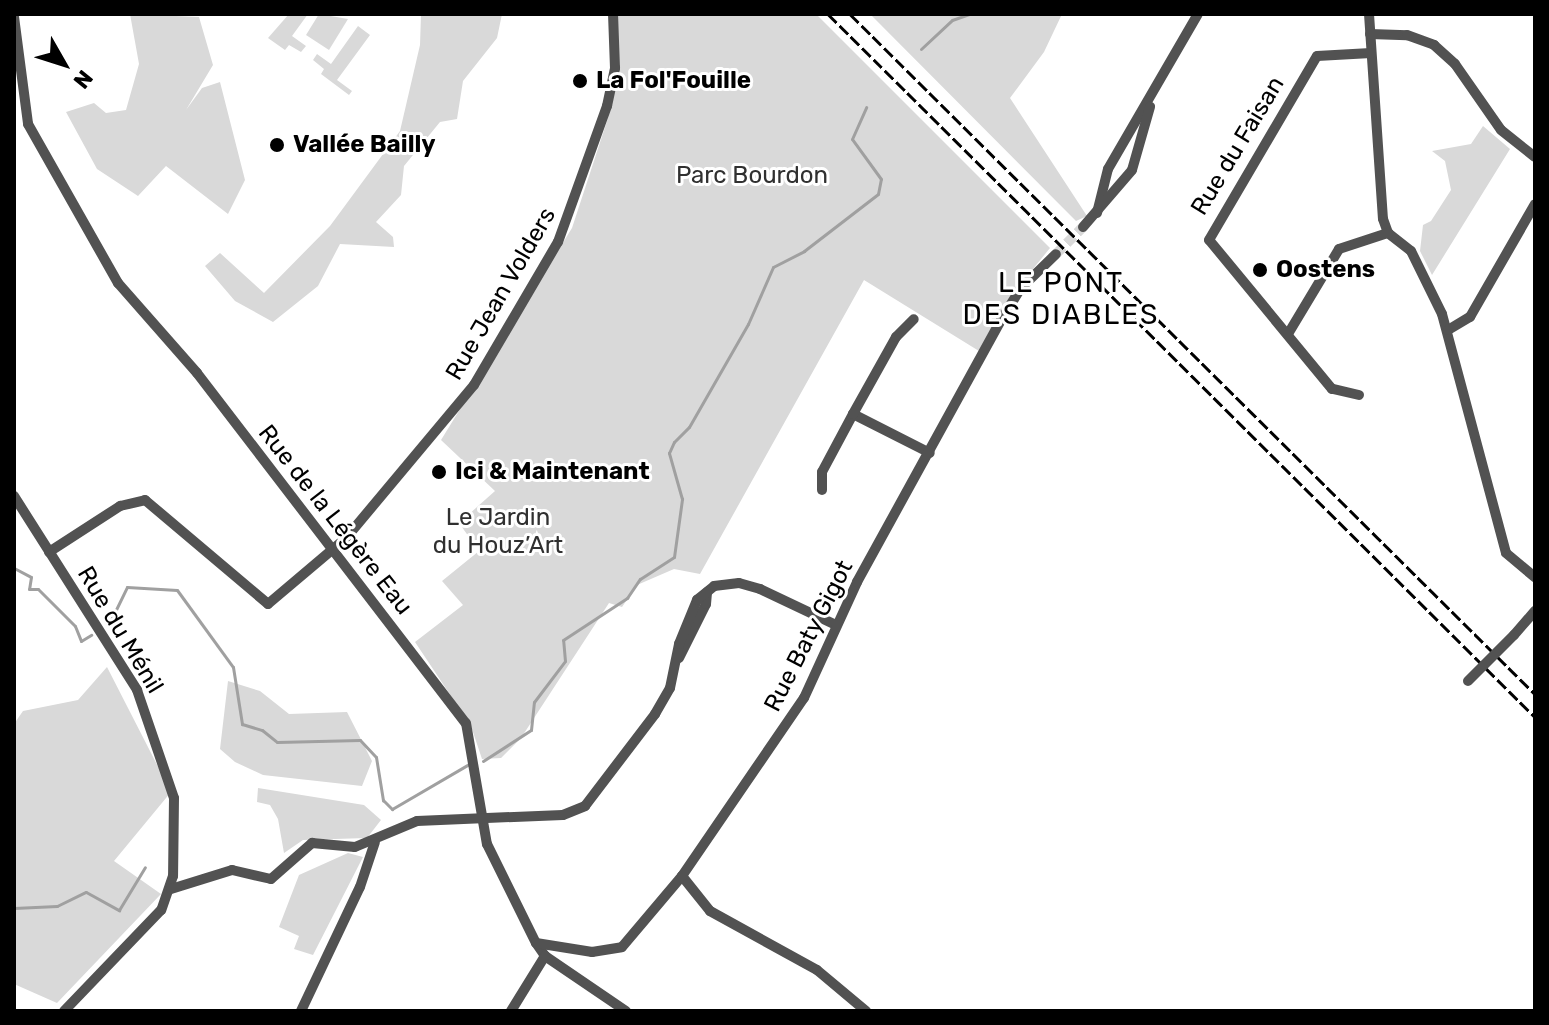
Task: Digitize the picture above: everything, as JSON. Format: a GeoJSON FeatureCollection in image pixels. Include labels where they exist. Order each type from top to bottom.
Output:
{"type":"FeatureCollection","features":[{"type":"Feature","properties":{"kind":"street","name":"Rue Jean Volders"},"geometry":{"type":"LineString","coordinates":[[49,552],[120,506],[145,500],[268,604],[332,551],[456,410],[558,242],[607,106],[615,68],[613,14]]}},
{"type":"Feature","properties":{"kind":"street"},"geometry":{"type":"LineString","coordinates":[[1097,213],[1108,169],[1198,14]]}},
{"type":"Feature","properties":{"kind":"street"},"geometry":{"type":"LineString","coordinates":[[1369,14],[1383,219],[1388,233],[1411,251],[1448,330],[1506,553],[1535,577]]}},
{"type":"Feature","properties":{"kind":"street"},"geometry":{"type":"LineString","coordinates":[[14,17],[16,76]]}},
{"type":"Feature","properties":{"kind":"street"},"geometry":{"type":"LineString","coordinates":[[1370,34],[1407,35],[1434,45],[1455,64],[1501,130],[1535,157]]}},
{"type":"Feature","properties":{"kind":"street","name":"Rue du Faisan"},"geometry":{"type":"LineString","coordinates":[[1359,395],[1332,389],[1212,246],[1210,234],[1317,56],[1371,53]]}},
{"type":"Feature","properties":{"kind":"street","name":"Rue de la Légère Eau"},"geometry":{"type":"LineString","coordinates":[[16,76],[28,124],[118,283],[197,373],[466,723],[487,844],[545,956]]}},
{"type":"Feature","properties":{"kind":"street"},"geometry":{"type":"LineString","coordinates":[[1083,227],[1132,170],[1154,93]]}},
{"type":"Feature","properties":{"kind":"street"},"geometry":{"type":"LineString","coordinates":[[1448,330],[1470,317],[1535,204]]}},
{"type":"Feature","properties":{"kind":"street"},"geometry":{"type":"LineString","coordinates":[[1288,334],[1339,249],[1388,233]]}},
{"type":"Feature","properties":{"kind":"street","name":"Rue Baty Gigot"},"geometry":{"type":"LineString","coordinates":[[536,943],[592,952],[622,947],[682,876],[789,722],[836,625],[1020,289],[1056,254]]}},
{"type":"Feature","properties":{"kind":"street"},"geometry":{"type":"LineString","coordinates":[[822,490],[822,472],[853,414],[896,337],[914,319]]}},
{"type":"Feature","properties":{"kind":"street"},"geometry":{"type":"LineString","coordinates":[[853,414],[930,453]]}},
{"type":"Feature","properties":{"kind":"street","name":"Rue du Ménil"},"geometry":{"type":"LineString","coordinates":[[14,496],[123,665],[155,732],[174,798],[171,889]]}},
{"type":"Feature","properties":{"kind":"street"},"geometry":{"type":"LineString","coordinates":[[64,1011],[147,926],[171,889],[232,870],[271,879],[312,843],[355,847],[375,842],[417,821],[563,815],[585,806],[655,714],[679,658],[679,644],[697,600],[707,592],[739,583],[836,625]]}},
{"type":"Feature","properties":{"kind":"street"},"geometry":{"type":"LineString","coordinates":[[1468,681],[1535,611]]}},
{"type":"Feature","properties":{"kind":"street"},"geometry":{"type":"LineString","coordinates":[[301,1011],[360,887],[375,842]]}},
{"type":"Feature","properties":{"kind":"street"},"geometry":{"type":"LineString","coordinates":[[682,876],[710,911],[817,970],[866,1011]]}},
{"type":"Feature","properties":{"kind":"street"},"geometry":{"type":"LineString","coordinates":[[511,1011],[545,956],[626,1011]]}},
{"type":"Feature","properties":{"kind":"green space"},"geometry":{"type":"Polygon","coordinates":[[[130,14],[199,17],[213,65],[186,110],[202,88],[220,82],[245,180],[228,214],[166,166],[138,196],[97,169],[66,112],[94,103],[106,113],[126,110],[139,64],[130,14]]]}},
{"type":"Feature","properties":{"kind":"green space"},"geometry":{"type":"Polygon","coordinates":[[[289,14],[308,14],[292,36],[306,46],[301,52],[289,45],[285,50],[268,38],[289,14]]]}},
{"type":"Feature","properties":{"kind":"green space"},"geometry":{"type":"Polygon","coordinates":[[[319,14],[348,19],[329,50],[306,35],[319,14]]]}},
{"type":"Feature","properties":{"kind":"green space"},"geometry":{"type":"Polygon","coordinates":[[[421,14],[502,14],[497,38],[463,81],[457,119],[440,122],[404,166],[401,195],[376,222],[393,237],[394,247],[340,244],[318,286],[273,322],[235,301],[205,266],[220,253],[264,293],[330,226],[400,131],[420,45],[421,14]]]}},
{"type":"Feature","properties":{"kind":"green space","name":"Parc Bourdon"},"geometry":{"type":"Polygon","coordinates":[[[617,14],[816,14],[1050,248],[1015,291],[979,351],[864,280],[700,574],[674,569],[637,585],[622,607],[609,603],[521,738],[501,758],[482,759],[471,726],[415,642],[463,605],[442,581],[479,551],[459,523],[495,491],[441,440],[572,228],[608,118],[617,14]]]}},
{"type":"Feature","properties":{"kind":"green space"},"geometry":{"type":"Polygon","coordinates":[[[870,14],[1062,14],[1044,52],[1010,98],[1087,216],[1076,221],[870,14]]]}},
{"type":"Feature","properties":{"kind":"green space"},"geometry":{"type":"Polygon","coordinates":[[[358,26],[370,35],[337,80],[352,91],[349,95],[321,74],[324,69],[313,60],[317,54],[331,64],[358,26]]]}},
{"type":"Feature","properties":{"kind":"green space"},"geometry":{"type":"Polygon","coordinates":[[[1483,126],[1510,149],[1432,275],[1420,251],[1423,225],[1431,221],[1451,190],[1445,161],[1432,151],[1471,144],[1483,126]]]}},
{"type":"Feature","properties":{"kind":"green space"},"geometry":{"type":"Polygon","coordinates":[[[107,667],[171,792],[114,861],[161,894],[57,1003],[14,984],[14,724],[23,711],[78,700],[107,667]]]}},
{"type":"Feature","properties":{"kind":"green space"},"geometry":{"type":"Polygon","coordinates":[[[228,681],[260,691],[289,714],[347,712],[372,761],[362,786],[263,775],[235,762],[220,749],[228,681]]]}},
{"type":"Feature","properties":{"kind":"green space"},"geometry":{"type":"Polygon","coordinates":[[[258,788],[364,805],[381,820],[367,838],[303,840],[284,853],[278,819],[270,805],[257,802],[258,788]]]}},
{"type":"Feature","properties":{"kind":"green space"},"geometry":{"type":"Polygon","coordinates":[[[348,853],[363,857],[313,955],[294,949],[299,936],[279,927],[299,875],[348,853]]]}},
{"type":"Feature","properties":{"kind":"waterway"},"geometry":{"type":"LineString","coordinates":[[921,49],[952,20],[969,14]]}},
{"type":"Feature","properties":{"kind":"waterway"},"geometry":{"type":"LineString","coordinates":[[483,761],[531,730],[534,702],[565,661],[563,640],[627,598],[640,579],[674,557],[682,499],[669,453],[674,442],[689,427],[748,324],[773,267],[804,251],[878,194],[881,179],[852,139],[866,107]]}},
{"type":"Feature","properties":{"kind":"waterway"},"geometry":{"type":"LineString","coordinates":[[14,568],[31,577],[29,589],[38,589],[75,626],[81,641],[91,635]]}},
{"type":"Feature","properties":{"kind":"waterway"},"geometry":{"type":"LineString","coordinates":[[109,624],[127,587],[177,590],[233,667],[242,724],[262,730],[277,742],[360,740],[376,757],[383,800],[392,809],[469,764]]}},
{"type":"Feature","properties":{"kind":"waterway"},"geometry":{"type":"LineString","coordinates":[[14,908],[57,906],[86,892],[119,910],[145,867]]}},
{"type":"Feature","properties":{"kind":"tunnel"},"geometry":{"type":"LineString","coordinates":[[1056,254],[1083,227]]}},
{"type":"Feature","properties":{"kind":"railway"},"geometry":{"type":"LineString","coordinates":[[828,14],[1535,717]]}},
{"type":"Feature","properties":{"kind":"railway"},"geometry":{"type":"LineString","coordinates":[[850,14],[1535,694]]}},
{"type":"Feature","properties":{"kind":"place","name":"La Fol'Fouille"},"geometry":{"type":"Point","coordinates":[580,81]}},
{"type":"Feature","properties":{"kind":"place","name":"Vallée Bailly"},"geometry":{"type":"Point","coordinates":[277,145]}},
{"type":"Feature","properties":{"kind":"place","name":"Oostens"},"geometry":{"type":"Point","coordinates":[1260,270]}},
{"type":"Feature","properties":{"kind":"place","name":"Ici & Maintenant"},"geometry":{"type":"Point","coordinates":[439,472]}},
{"type":"Feature","properties":{"kind":"district","name":"LE PONT DES DIABLES"},"geometry":{"type":"Point","coordinates":[1061,299]}},
{"type":"Feature","properties":{"kind":"park label","name":"Le Jardin du Houz’Art"},"geometry":{"type":"Point","coordinates":[498,532]}}]}
